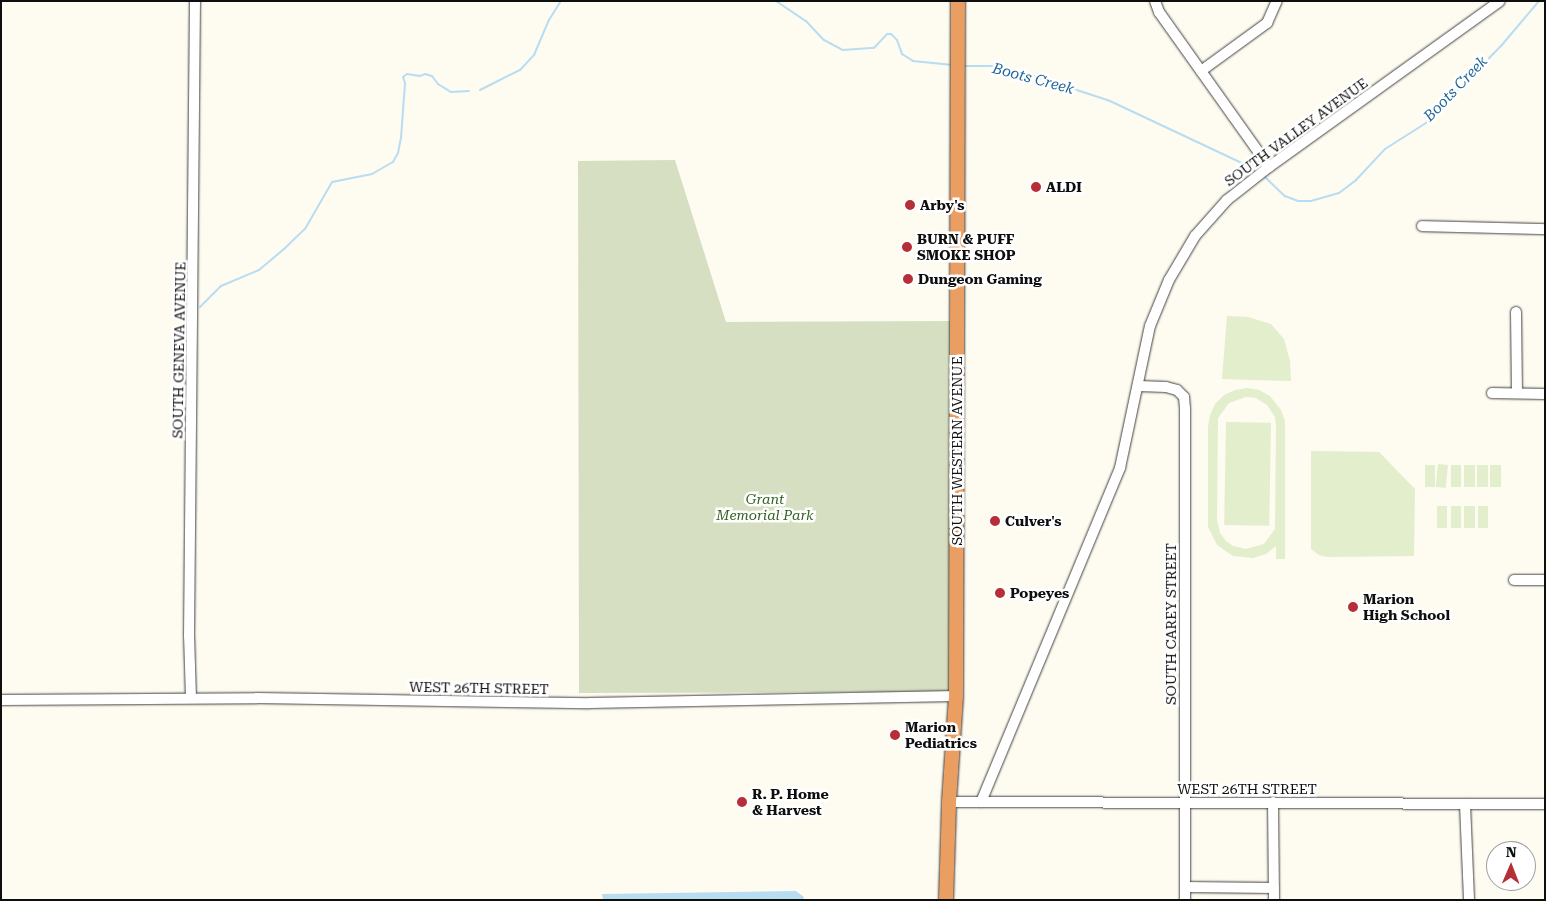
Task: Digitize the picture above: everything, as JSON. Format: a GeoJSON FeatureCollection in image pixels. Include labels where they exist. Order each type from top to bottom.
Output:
{"type":"FeatureCollection","features":[{"type":"Feature","properties":{"kind":"highway","name":"SOUTH WESTERN AVENUE"},"geometry":{"type":"LineString","coordinates":[[946,900],[949,802],[956,696],[958,1]]}},
{"type":"Feature","properties":{"kind":"street","name":"SOUTH GENEVA AVENUE"},"geometry":{"type":"LineString","coordinates":[[191,698],[189,636],[195,1]]}},
{"type":"Feature","properties":{"kind":"street"},"geometry":{"type":"LineString","coordinates":[[1154,1],[1159,12],[1269,167]]}},
{"type":"Feature","properties":{"kind":"street"},"geometry":{"type":"LineString","coordinates":[[1201,71],[1268,23],[1277,1]]}},
{"type":"Feature","properties":{"kind":"street","name":"SOUTH VALLEY AVENUE"},"geometry":{"type":"LineString","coordinates":[[981,802],[1120,468],[1150,326],[1169,280],[1195,236],[1227,200],[1269,167],[1500,1]]}},
{"type":"Feature","properties":{"kind":"street"},"geometry":{"type":"LineString","coordinates":[[1422,226],[1545,229]]}},
{"type":"Feature","properties":{"kind":"street"},"geometry":{"type":"LineString","coordinates":[[1516,312],[1517,394]]}},
{"type":"Feature","properties":{"kind":"street","name":"SOUTH CAREY STREET"},"geometry":{"type":"LineString","coordinates":[[1138,386],[1166,387],[1177,390],[1184,397],[1185,900]]}},
{"type":"Feature","properties":{"kind":"street"},"geometry":{"type":"LineString","coordinates":[[1492,393],[1545,394]]}},
{"type":"Feature","properties":{"kind":"street"},"geometry":{"type":"LineString","coordinates":[[1514,580],[1545,580]]}},
{"type":"Feature","properties":{"kind":"street","name":"WEST 26TH STREET"},"geometry":{"type":"LineString","coordinates":[[1,700],[191,698],[590,703],[956,696]]}},
{"type":"Feature","properties":{"kind":"street","name":"WEST 26TH STREET"},"geometry":{"type":"LineString","coordinates":[[949,802],[1545,804]]}},
{"type":"Feature","properties":{"kind":"street"},"geometry":{"type":"LineString","coordinates":[[1273,802],[1274,900]]}},
{"type":"Feature","properties":{"kind":"street"},"geometry":{"type":"LineString","coordinates":[[1465,804],[1469,900]]}},
{"type":"Feature","properties":{"kind":"street"},"geometry":{"type":"LineString","coordinates":[[1185,887],[1274,888]]}},
{"type":"Feature","properties":{"kind":"green space","name":"Grant Memorial Park"},"geometry":{"type":"Polygon","coordinates":[[[675,160],[726,322],[950,321],[951,692],[579,693],[578,161],[675,160]]]}},
{"type":"Feature","properties":{"kind":"green space"},"geometry":{"type":"Polygon","coordinates":[[[1227,316],[1248,317],[1271,324],[1284,339],[1290,361],[1291,381],[1222,379],[1227,316]]]}},
{"type":"Feature","properties":{"kind":"green space"},"geometry":{"type":"Polygon","coordinates":[[[1247,388],[1259,390],[1270,396],[1281,410],[1285,421],[1285,559],[1276,559],[1276,546],[1266,554],[1253,558],[1233,556],[1217,545],[1208,527],[1208,427],[1210,415],[1215,404],[1224,395],[1235,390],[1247,388]],[[1246,397],[1229,403],[1218,418],[1217,520],[1220,533],[1226,541],[1233,546],[1246,549],[1264,544],[1275,529],[1275,417],[1267,405],[1256,398],[1246,397]]]}},
{"type":"Feature","properties":{"kind":"green space"},"geometry":{"type":"Polygon","coordinates":[[[1226,422],[1271,423],[1269,526],[1224,525],[1226,422]]]}},
{"type":"Feature","properties":{"kind":"green space"},"geometry":{"type":"Polygon","coordinates":[[[1311,451],[1379,452],[1415,489],[1414,556],[1327,557],[1319,555],[1311,549],[1311,451]]]}},
{"type":"Feature","properties":{"kind":"green space"},"geometry":{"type":"Polygon","coordinates":[[[1438,464],[1448,465],[1446,488],[1436,487],[1438,464]]]}},
{"type":"Feature","properties":{"kind":"green space"},"geometry":{"type":"Polygon","coordinates":[[[1425,465],[1435,465],[1435,487],[1425,487],[1425,465]]]}},
{"type":"Feature","properties":{"kind":"green space"},"geometry":{"type":"Polygon","coordinates":[[[1451,465],[1461,465],[1461,487],[1451,487],[1451,465]]]}},
{"type":"Feature","properties":{"kind":"green space"},"geometry":{"type":"Polygon","coordinates":[[[1464,465],[1475,465],[1475,487],[1464,487],[1464,465]]]}},
{"type":"Feature","properties":{"kind":"green space"},"geometry":{"type":"Polygon","coordinates":[[[1477,465],[1488,465],[1488,487],[1477,487],[1477,465]]]}},
{"type":"Feature","properties":{"kind":"green space"},"geometry":{"type":"Polygon","coordinates":[[[1490,465],[1501,465],[1501,487],[1490,487],[1490,465]]]}},
{"type":"Feature","properties":{"kind":"green space"},"geometry":{"type":"Polygon","coordinates":[[[1437,506],[1447,506],[1447,528],[1437,528],[1437,506]]]}},
{"type":"Feature","properties":{"kind":"green space"},"geometry":{"type":"Polygon","coordinates":[[[1451,506],[1461,506],[1461,528],[1451,528],[1451,506]]]}},
{"type":"Feature","properties":{"kind":"green space"},"geometry":{"type":"Polygon","coordinates":[[[1464,506],[1475,506],[1475,528],[1464,528],[1464,506]]]}},
{"type":"Feature","properties":{"kind":"green space"},"geometry":{"type":"Polygon","coordinates":[[[1478,506],[1488,506],[1488,528],[1478,528],[1478,506]]]}},
{"type":"Feature","properties":{"kind":"water"},"geometry":{"type":"Polygon","coordinates":[[[796,891],[804,897],[803,900],[603,900],[602,894],[796,891]]]}},
{"type":"Feature","properties":{"kind":"waterway","name":"Boots Creek"},"geometry":{"type":"LineString","coordinates":[[480,90],[520,70],[534,55],[549,20],[561,1]]}},
{"type":"Feature","properties":{"kind":"waterway","name":"Boots Creek"},"geometry":{"type":"LineString","coordinates":[[776,1],[806,21],[824,40],[843,50],[874,48],[887,34],[891,34],[897,40],[902,54],[913,61],[953,65]]}},
{"type":"Feature","properties":{"kind":"waterway","name":"Boots Creek"},"geometry":{"type":"LineString","coordinates":[[1265,177],[1285,196],[1298,201],[1311,201],[1339,193],[1356,180],[1385,149],[1426,123],[1501,46],[1539,1]]}},
{"type":"Feature","properties":{"kind":"waterway","name":"Boots Creek"},"geometry":{"type":"LineString","coordinates":[[962,66],[994,66],[1025,73],[1110,101],[1244,164],[1253,165]]}},
{"type":"Feature","properties":{"kind":"waterway","name":"Boots Creek"},"geometry":{"type":"LineString","coordinates":[[200,307],[221,286],[259,270],[284,249],[305,229],[332,182],[372,174],[393,162],[398,153],[401,138],[405,83],[403,77],[407,74],[420,76],[425,74],[432,76],[438,84],[451,92],[469,91]]}},
{"type":"Feature","properties":{"kind":"place","name":"ALDI"},"geometry":{"type":"Point","coordinates":[1036,187]}},
{"type":"Feature","properties":{"kind":"place","name":"Arby's"},"geometry":{"type":"Point","coordinates":[910,205]}},
{"type":"Feature","properties":{"kind":"place","name":"BURN & PUFF SMOKE SHOP"},"geometry":{"type":"Point","coordinates":[907,247]}},
{"type":"Feature","properties":{"kind":"place","name":"Dungeon Gaming"},"geometry":{"type":"Point","coordinates":[908,279]}},
{"type":"Feature","properties":{"kind":"place","name":"Culver's"},"geometry":{"type":"Point","coordinates":[995,521]}},
{"type":"Feature","properties":{"kind":"place","name":"Popeyes"},"geometry":{"type":"Point","coordinates":[1000,593]}},
{"type":"Feature","properties":{"kind":"place","name":"Marion High School"},"geometry":{"type":"Point","coordinates":[1353,607]}},
{"type":"Feature","properties":{"kind":"place","name":"Marion Pediatrics"},"geometry":{"type":"Point","coordinates":[895,735]}},
{"type":"Feature","properties":{"kind":"place","name":"R. P. Home & Harvest"},"geometry":{"type":"Point","coordinates":[742,802]}}]}
